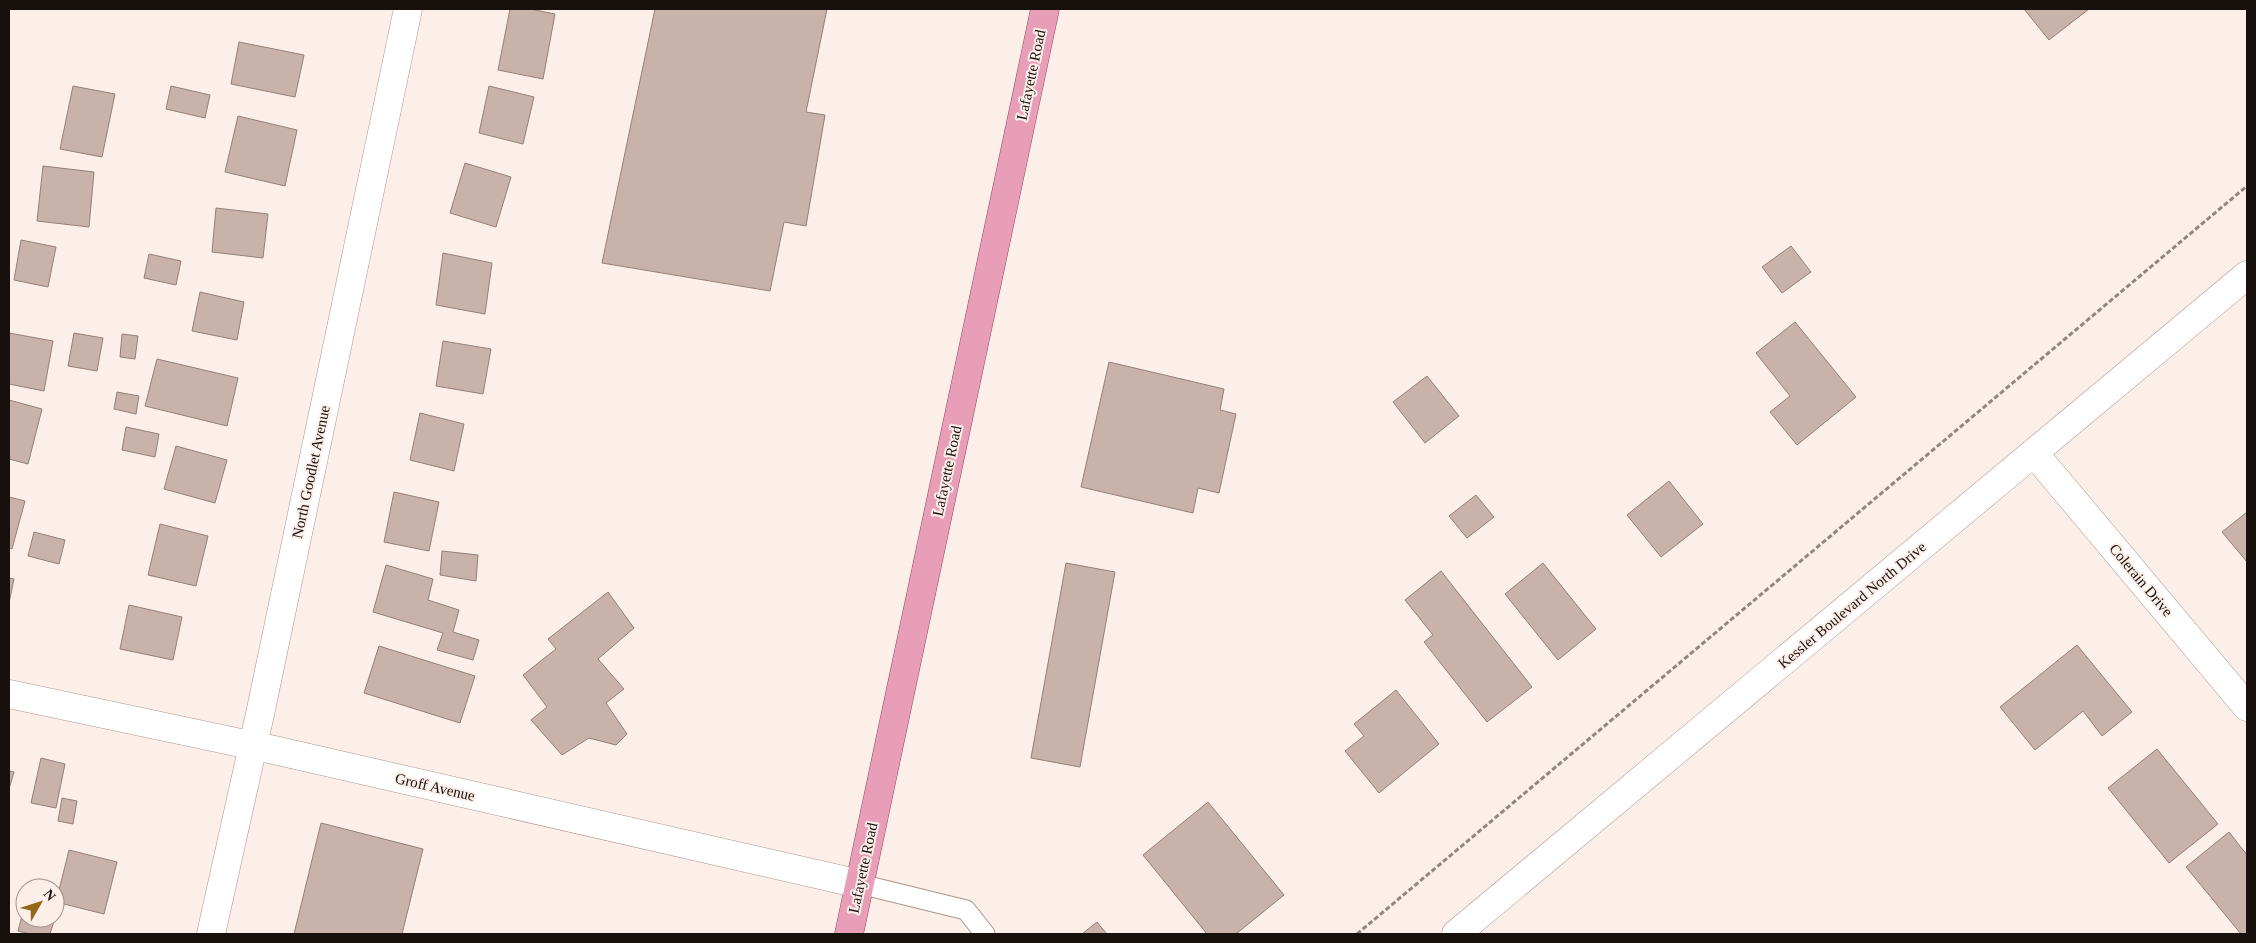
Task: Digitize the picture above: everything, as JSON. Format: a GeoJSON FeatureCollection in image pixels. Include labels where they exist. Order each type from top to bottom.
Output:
{"type":"FeatureCollection","features":[{"type":"Feature","properties":{"kind":"main road","name":"Lafayette Road"},"geometry":{"type":"LineString","coordinates":[[849,934],[1045,9]]}},
{"type":"Feature","properties":{"kind":"street","name":"North Goodlet Avenue"},"geometry":{"type":"LineString","coordinates":[[211,934],[253,746],[408,9]]}},
{"type":"Feature","properties":{"kind":"street","name":"Kessler Boulevard North Drive"},"geometry":{"type":"LineString","coordinates":[[1456,934],[2247,275]]}},
{"type":"Feature","properties":{"kind":"street","name":"Colerain Drive"},"geometry":{"type":"LineString","coordinates":[[2034,453],[2247,707]]}},
{"type":"Feature","properties":{"kind":"street","name":"Groff Avenue"},"geometry":{"type":"LineString","coordinates":[[9,694],[253,746],[860,884]]}},
{"type":"Feature","properties":{"kind":"lane"},"geometry":{"type":"LineString","coordinates":[[860,884],[966,910],[985,934]]}},
{"type":"Feature","properties":{"kind":"path"},"geometry":{"type":"LineString","coordinates":[[1357,934],[2247,186]]}},
{"type":"Feature","properties":{"kind":"building"},"geometry":{"type":"Polygon","coordinates":[[[510,9],[530,9],[555,14],[543,79],[498,70],[510,9]]]}},
{"type":"Feature","properties":{"kind":"building"},"geometry":{"type":"Polygon","coordinates":[[[655,9],[827,9],[806,112],[825,115],[806,226],[784,222],[770,291],[602,263],[655,9]]]}},
{"type":"Feature","properties":{"kind":"building"},"geometry":{"type":"Polygon","coordinates":[[[2024,9],[2089,9],[2049,40],[2024,9]]]}},
{"type":"Feature","properties":{"kind":"building"},"geometry":{"type":"Polygon","coordinates":[[[239,42],[304,55],[295,97],[231,84],[239,42]]]}},
{"type":"Feature","properties":{"kind":"building"},"geometry":{"type":"Polygon","coordinates":[[[73,86],[115,94],[102,157],[60,149],[73,86]]]}},
{"type":"Feature","properties":{"kind":"building"},"geometry":{"type":"Polygon","coordinates":[[[171,86],[210,95],[205,118],[166,109],[171,86]]]}},
{"type":"Feature","properties":{"kind":"building"},"geometry":{"type":"Polygon","coordinates":[[[489,86],[534,97],[523,144],[479,133],[489,86]]]}},
{"type":"Feature","properties":{"kind":"building"},"geometry":{"type":"Polygon","coordinates":[[[238,116],[297,130],[285,186],[225,172],[238,116]]]}},
{"type":"Feature","properties":{"kind":"building"},"geometry":{"type":"Polygon","coordinates":[[[465,163],[511,177],[496,227],[450,213],[465,163]]]}},
{"type":"Feature","properties":{"kind":"building"},"geometry":{"type":"Polygon","coordinates":[[[43,166],[94,172],[89,227],[37,221],[43,166]]]}},
{"type":"Feature","properties":{"kind":"building"},"geometry":{"type":"Polygon","coordinates":[[[216,208],[268,214],[263,258],[212,252],[216,208]]]}},
{"type":"Feature","properties":{"kind":"building"},"geometry":{"type":"Polygon","coordinates":[[[21,240],[56,247],[48,287],[14,280],[21,240]]]}},
{"type":"Feature","properties":{"kind":"building"},"geometry":{"type":"Polygon","coordinates":[[[1791,246],[1811,272],[1782,293],[1762,267],[1791,246]]]}},
{"type":"Feature","properties":{"kind":"building"},"geometry":{"type":"Polygon","coordinates":[[[443,253],[492,263],[485,314],[436,305],[443,253]]]}},
{"type":"Feature","properties":{"kind":"building"},"geometry":{"type":"Polygon","coordinates":[[[149,254],[181,261],[176,285],[144,278],[149,254]]]}},
{"type":"Feature","properties":{"kind":"building"},"geometry":{"type":"Polygon","coordinates":[[[200,292],[244,302],[237,340],[192,331],[200,292]]]}},
{"type":"Feature","properties":{"kind":"building"},"geometry":{"type":"Polygon","coordinates":[[[1795,322],[1856,397],[1797,445],[1770,412],[1790,396],[1756,353],[1795,322]]]}},
{"type":"Feature","properties":{"kind":"building"},"geometry":{"type":"Polygon","coordinates":[[[9,333],[53,341],[44,391],[9,384],[9,333]]]}},
{"type":"Feature","properties":{"kind":"building"},"geometry":{"type":"Polygon","coordinates":[[[74,333],[103,338],[97,371],[68,366],[74,333]]]}},
{"type":"Feature","properties":{"kind":"building"},"geometry":{"type":"Polygon","coordinates":[[[122,334],[138,336],[135,359],[120,357],[122,334]]]}},
{"type":"Feature","properties":{"kind":"building"},"geometry":{"type":"Polygon","coordinates":[[[443,341],[491,349],[483,394],[436,386],[443,341]]]}},
{"type":"Feature","properties":{"kind":"building"},"geometry":{"type":"Polygon","coordinates":[[[157,359],[238,378],[227,426],[145,406],[157,359]]]}},
{"type":"Feature","properties":{"kind":"building"},"geometry":{"type":"Polygon","coordinates":[[[1109,362],[1224,389],[1220,410],[1236,414],[1219,493],[1198,488],[1193,513],[1081,487],[1109,362]]]}},
{"type":"Feature","properties":{"kind":"building"},"geometry":{"type":"Polygon","coordinates":[[[1427,376],[1459,416],[1425,443],[1393,402],[1427,376]]]}},
{"type":"Feature","properties":{"kind":"building"},"geometry":{"type":"Polygon","coordinates":[[[117,392],[139,396],[136,414],[114,409],[117,392]]]}},
{"type":"Feature","properties":{"kind":"building"},"geometry":{"type":"Polygon","coordinates":[[[9,400],[42,409],[28,464],[9,459],[9,400]]]}},
{"type":"Feature","properties":{"kind":"building"},"geometry":{"type":"Polygon","coordinates":[[[420,413],[464,424],[454,471],[410,460],[420,413]]]}},
{"type":"Feature","properties":{"kind":"building"},"geometry":{"type":"Polygon","coordinates":[[[126,427],[159,434],[155,457],[122,450],[126,427]]]}},
{"type":"Feature","properties":{"kind":"building"},"geometry":{"type":"Polygon","coordinates":[[[176,446],[227,460],[215,503],[164,489],[176,446]]]}},
{"type":"Feature","properties":{"kind":"building"},"geometry":{"type":"Polygon","coordinates":[[[1669,481],[1703,524],[1661,557],[1627,515],[1669,481]]]}},
{"type":"Feature","properties":{"kind":"building"},"geometry":{"type":"Polygon","coordinates":[[[394,492],[439,502],[429,551],[384,542],[394,492]]]}},
{"type":"Feature","properties":{"kind":"building"},"geometry":{"type":"Polygon","coordinates":[[[1476,495],[1494,517],[1467,538],[1449,516],[1476,495]]]}},
{"type":"Feature","properties":{"kind":"building"},"geometry":{"type":"Polygon","coordinates":[[[9,497],[25,501],[12,549],[9,548],[9,497]]]}},
{"type":"Feature","properties":{"kind":"building"},"geometry":{"type":"Polygon","coordinates":[[[2247,512],[2247,562],[2222,532],[2247,512]]]}},
{"type":"Feature","properties":{"kind":"building"},"geometry":{"type":"Polygon","coordinates":[[[160,524],[208,536],[196,586],[148,575],[160,524]]]}},
{"type":"Feature","properties":{"kind":"building"},"geometry":{"type":"Polygon","coordinates":[[[34,532],[65,540],[59,564],[28,556],[34,532]]]}},
{"type":"Feature","properties":{"kind":"building"},"geometry":{"type":"Polygon","coordinates":[[[442,551],[478,555],[476,581],[440,575],[442,551]]]}},
{"type":"Feature","properties":{"kind":"building"},"geometry":{"type":"Polygon","coordinates":[[[1066,563],[1115,572],[1080,767],[1031,758],[1066,563]]]}},
{"type":"Feature","properties":{"kind":"building"},"geometry":{"type":"Polygon","coordinates":[[[1543,563],[1596,629],[1558,660],[1505,594],[1543,563]]]}},
{"type":"Feature","properties":{"kind":"building"},"geometry":{"type":"Polygon","coordinates":[[[386,565],[433,579],[428,600],[459,610],[453,632],[479,640],[473,660],[437,650],[443,633],[373,612],[386,565]]]}},
{"type":"Feature","properties":{"kind":"building"},"geometry":{"type":"Polygon","coordinates":[[[1441,571],[1532,687],[1487,722],[1424,642],[1433,635],[1405,600],[1441,571]]]}},
{"type":"Feature","properties":{"kind":"building"},"geometry":{"type":"Polygon","coordinates":[[[9,578],[14,579],[9,603],[9,578]]]}},
{"type":"Feature","properties":{"kind":"building"},"geometry":{"type":"Polygon","coordinates":[[[608,592],[634,628],[598,659],[624,689],[606,703],[627,734],[616,745],[589,738],[562,755],[531,720],[547,707],[523,675],[556,649],[548,639],[608,592]]]}},
{"type":"Feature","properties":{"kind":"building"},"geometry":{"type":"Polygon","coordinates":[[[129,605],[182,617],[173,660],[120,649],[129,605]]]}},
{"type":"Feature","properties":{"kind":"building"},"geometry":{"type":"Polygon","coordinates":[[[2077,645],[2132,712],[2102,736],[2083,711],[2035,750],[2000,707],[2077,645]]]}},
{"type":"Feature","properties":{"kind":"building"},"geometry":{"type":"Polygon","coordinates":[[[379,646],[475,676],[460,723],[364,693],[379,646]]]}},
{"type":"Feature","properties":{"kind":"building"},"geometry":{"type":"Polygon","coordinates":[[[1396,690],[1439,744],[1379,793],[1345,751],[1364,736],[1354,724],[1396,690]]]}},
{"type":"Feature","properties":{"kind":"building"},"geometry":{"type":"Polygon","coordinates":[[[2157,749],[2218,824],[2169,863],[2108,788],[2157,749]]]}},
{"type":"Feature","properties":{"kind":"building"},"geometry":{"type":"Polygon","coordinates":[[[41,758],[65,764],[56,808],[31,803],[41,758]]]}},
{"type":"Feature","properties":{"kind":"building"},"geometry":{"type":"Polygon","coordinates":[[[9,771],[14,772],[9,789],[9,771]]]}},
{"type":"Feature","properties":{"kind":"building"},"geometry":{"type":"Polygon","coordinates":[[[62,798],[77,801],[73,824],[58,821],[62,798]]]}},
{"type":"Feature","properties":{"kind":"building"},"geometry":{"type":"Polygon","coordinates":[[[1208,802],[1284,895],[1236,934],[1207,934],[1143,855],[1208,802]]]}},
{"type":"Feature","properties":{"kind":"building"},"geometry":{"type":"Polygon","coordinates":[[[321,823],[423,849],[402,934],[294,934],[321,823]]]}},
{"type":"Feature","properties":{"kind":"building"},"geometry":{"type":"Polygon","coordinates":[[[2229,832],[2247,855],[2247,934],[2241,934],[2186,867],[2229,832]]]}},
{"type":"Feature","properties":{"kind":"building"},"geometry":{"type":"Polygon","coordinates":[[[69,850],[117,862],[104,914],[65,904],[65,878],[62,878],[69,850]]]}},
{"type":"Feature","properties":{"kind":"building"},"geometry":{"type":"Polygon","coordinates":[[[1097,922],[1107,934],[1082,934],[1097,922]]]}},
{"type":"Feature","properties":{"kind":"building"},"geometry":{"type":"Polygon","coordinates":[[[19,928],[52,928],[50,934],[30,934],[18,931],[19,928]]]}}]}
